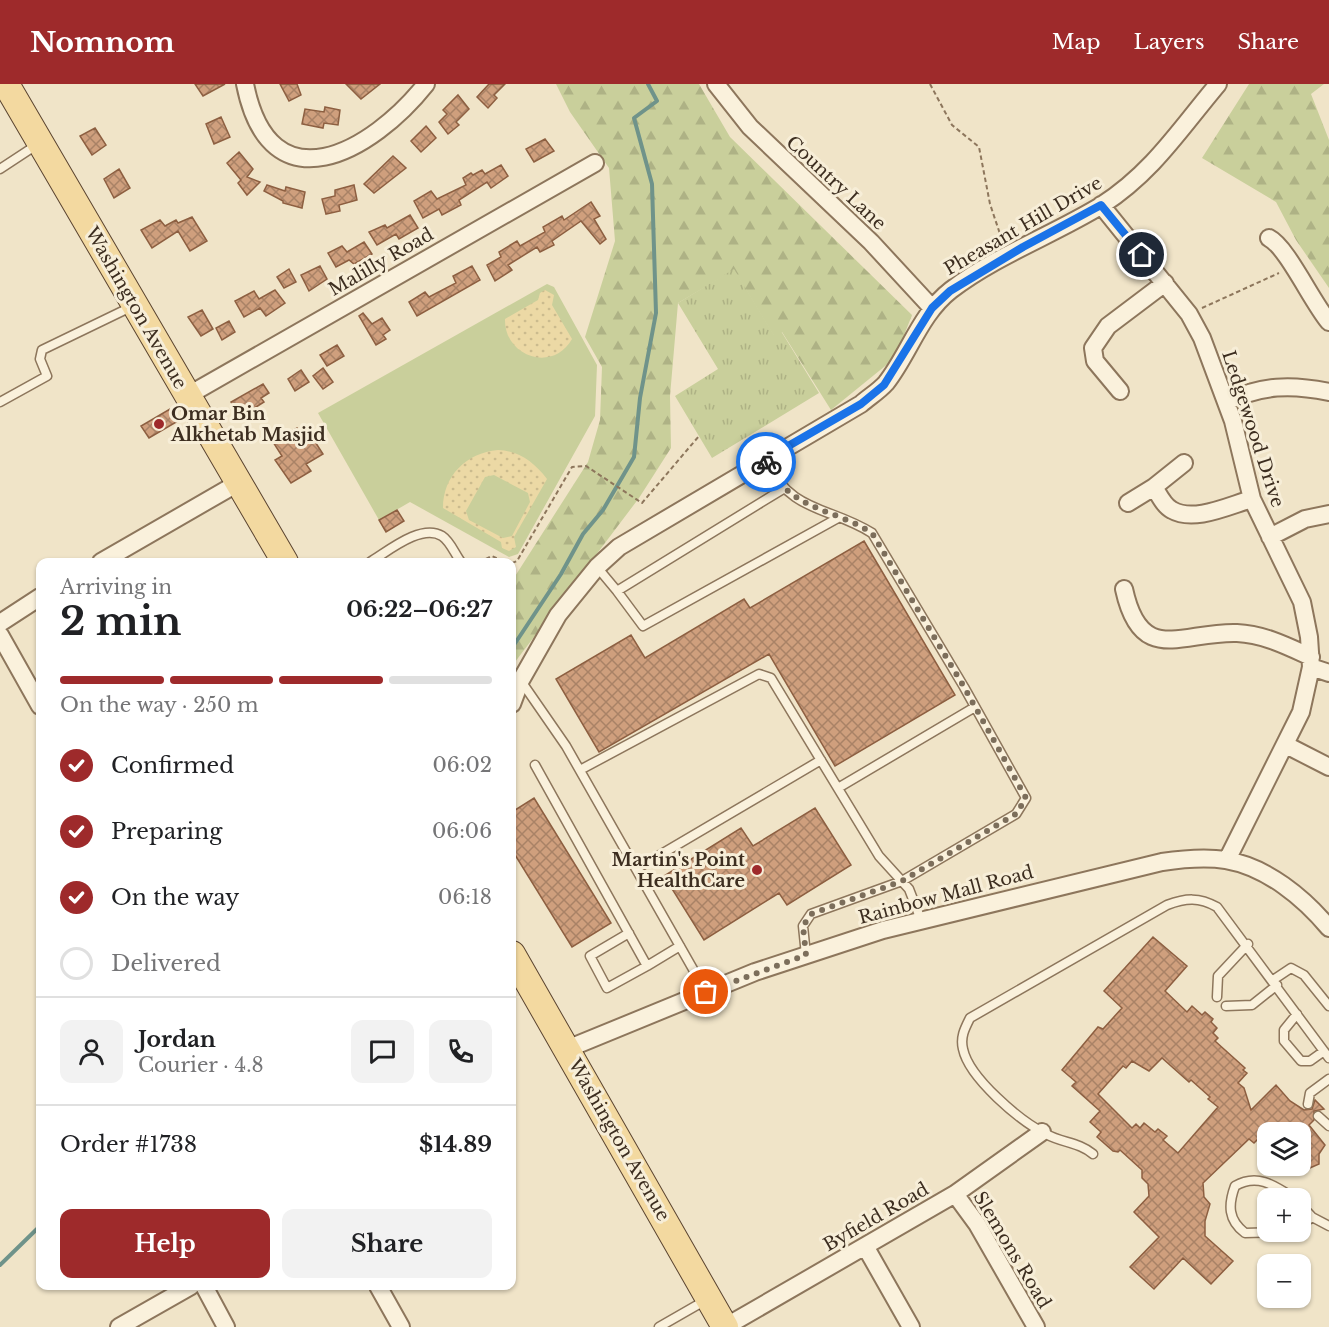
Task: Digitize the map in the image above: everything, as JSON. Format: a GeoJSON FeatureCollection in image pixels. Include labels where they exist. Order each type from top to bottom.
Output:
{"type":"FeatureCollection","features":[{"type":"Feature","properties":{"kind":"main road","name":"Washington Avenue"},"geometry":{"type":"LineString","coordinates":[[6,84],[283,558]]}},
{"type":"Feature","properties":{"kind":"main road","name":"Washington Avenue"},"geometry":{"type":"LineString","coordinates":[[516,961],[725,1327]]}},
{"type":"Feature","properties":{"kind":"street"},"geometry":{"type":"LineString","coordinates":[[245,84],[253,117],[267,138],[285,152],[307,159],[332,157],[357,146],[403,109],[426,84]]}},
{"type":"Feature","properties":{"kind":"street","name":"Country Lane"},"geometry":{"type":"LineString","coordinates":[[716,84],[750,127],[871,242],[932,308]]}},
{"type":"Feature","properties":{"kind":"street","name":"Pheasant Hill Drive"},"geometry":{"type":"LineString","coordinates":[[516,693],[521,680],[558,615],[597,567],[643,531],[861,404],[884,385],[932,308],[950,291],[1009,255],[1101,205],[1155,163],[1218,84]]}},
{"type":"Feature","properties":{"kind":"street","name":"Malilly Road"},"geometry":{"type":"LineString","coordinates":[[187,396],[595,163]]}},
{"type":"Feature","properties":{"kind":"street","name":"Ledgewood Drive"},"geometry":{"type":"LineString","coordinates":[[1101,205],[1165,283],[1202,338],[1226,402],[1252,499],[1302,602],[1311,662],[1306,697],[1286,745],[1227,860]]}},
{"type":"Feature","properties":{"kind":"street"},"geometry":{"type":"LineString","coordinates":[[1269,238],[1278,243],[1308,293],[1329,322]]}},
{"type":"Feature","properties":{"kind":"street"},"geometry":{"type":"LineString","coordinates":[[1120,391],[1095,361],[1093,348],[1108,326],[1165,283]]}},
{"type":"Feature","properties":{"kind":"street"},"geometry":{"type":"LineString","coordinates":[[1226,402],[1248,392],[1284,385],[1329,392]]}},
{"type":"Feature","properties":{"kind":"street"},"geometry":{"type":"LineString","coordinates":[[1128,503],[1154,487],[1184,463]]}},
{"type":"Feature","properties":{"kind":"street"},"geometry":{"type":"LineString","coordinates":[[108,558],[238,483]]}},
{"type":"Feature","properties":{"kind":"street"},"geometry":{"type":"LineString","coordinates":[[1154,487],[1170,510],[1183,514],[1195,514],[1252,499]]}},
{"type":"Feature","properties":{"kind":"street"},"geometry":{"type":"LineString","coordinates":[[1270,537],[1305,519],[1329,514]]}},
{"type":"Feature","properties":{"kind":"street"},"geometry":{"type":"LineString","coordinates":[[1124,589],[1133,618],[1148,635],[1161,640],[1237,633],[1259,636],[1291,648],[1329,673]]}},
{"type":"Feature","properties":{"kind":"street"},"geometry":{"type":"LineString","coordinates":[[0,623],[36,600]]}},
{"type":"Feature","properties":{"kind":"street"},"geometry":{"type":"LineString","coordinates":[[0,635],[36,699]]}},
{"type":"Feature","properties":{"kind":"street"},"geometry":{"type":"LineString","coordinates":[[1286,745],[1329,767]]}},
{"type":"Feature","properties":{"kind":"street","name":"Rainbow Mall Road"},"geometry":{"type":"LineString","coordinates":[[567,1049],[706,992],[806,955],[921,920],[1162,862],[1187,859],[1227,860],[1280,884],[1300,897],[1329,928]]}},
{"type":"Feature","properties":{"kind":"street","name":"Byfield Road"},"geometry":{"type":"LineString","coordinates":[[725,1327],[955,1194],[1042,1132]]}},
{"type":"Feature","properties":{"kind":"street","name":"Slemons Road"},"geometry":{"type":"LineString","coordinates":[[955,1194],[977,1224],[1036,1327]]}},
{"type":"Feature","properties":{"kind":"street"},"geometry":{"type":"LineString","coordinates":[[865,1246],[911,1327]]}},
{"type":"Feature","properties":{"kind":"street"},"geometry":{"type":"LineString","coordinates":[[119,1327],[184,1290]]}},
{"type":"Feature","properties":{"kind":"street"},"geometry":{"type":"LineString","coordinates":[[206,1290],[226,1327]]}},
{"type":"Feature","properties":{"kind":"street"},"geometry":{"type":"LineString","coordinates":[[380,1290],[401,1327]]}},
{"type":"Feature","properties":{"kind":"lane"},"geometry":{"type":"LineString","coordinates":[[0,169],[40,142]]}},
{"type":"Feature","properties":{"kind":"lane"},"geometry":{"type":"LineString","coordinates":[[0,402],[47,376],[40,359],[42,350],[134,306]]}},
{"type":"Feature","properties":{"kind":"lane"},"geometry":{"type":"LineString","coordinates":[[764,460],[783,489],[805,504],[859,525],[872,533],[1026,798],[1016,814],[902,881],[811,914],[803,926],[806,955]]}},
{"type":"Feature","properties":{"kind":"lane"},"geometry":{"type":"LineString","coordinates":[[617,591],[783,489]]}},
{"type":"Feature","properties":{"kind":"lane"},"geometry":{"type":"LineString","coordinates":[[597,567],[643,626],[838,518]]}},
{"type":"Feature","properties":{"kind":"lane"},"geometry":{"type":"LineString","coordinates":[[377,558],[418,534],[429,532],[443,536],[458,558]]}},
{"type":"Feature","properties":{"kind":"lane"},"geometry":{"type":"LineString","coordinates":[[580,770],[759,674],[771,678],[879,856],[909,889],[921,920]]}},
{"type":"Feature","properties":{"kind":"lane"},"geometry":{"type":"LineString","coordinates":[[521,680],[580,770],[706,992]]}},
{"type":"Feature","properties":{"kind":"lane"},"geometry":{"type":"LineString","coordinates":[[838,788],[975,707]]}},
{"type":"Feature","properties":{"kind":"lane"},"geometry":{"type":"LineString","coordinates":[[636,869],[821,760]]}},
{"type":"Feature","properties":{"kind":"lane"},"geometry":{"type":"LineString","coordinates":[[535,765],[646,966]]}},
{"type":"Feature","properties":{"kind":"lane"},"geometry":{"type":"LineString","coordinates":[[1093,1154],[1083,1146],[1042,1132],[1010,1109],[984,1083],[968,1062],[962,1049],[962,1032],[970,1018],[1179,900],[1206,901],[1217,907],[1248,945],[1297,1014],[1326,1055],[1310,1061],[1301,1061],[1284,1041],[1284,1030],[1297,1014]]}},
{"type":"Feature","properties":{"kind":"lane"},"geometry":{"type":"LineString","coordinates":[[629,933],[590,956],[607,988],[680,946]]}},
{"type":"Feature","properties":{"kind":"lane"},"geometry":{"type":"LineString","coordinates":[[1217,997],[1218,976],[1248,945]]}},
{"type":"Feature","properties":{"kind":"lane"},"geometry":{"type":"LineString","coordinates":[[1226,1006],[1252,1005],[1292,968],[1304,975],[1329,1006]]}},
{"type":"Feature","properties":{"kind":"lane"},"geometry":{"type":"LineString","coordinates":[[1308,1104],[1310,1093],[1329,1079]]}},
{"type":"Feature","properties":{"kind":"lane"},"geometry":{"type":"LineString","coordinates":[[1318,1116],[1329,1126]]}},
{"type":"Feature","properties":{"kind":"lane"},"geometry":{"type":"LineString","coordinates":[[1257,1233],[1245,1233],[1235,1225],[1230,1212],[1230,1200],[1235,1186],[1245,1180],[1258,1179],[1275,1188]]}},
{"type":"Feature","properties":{"kind":"lane"},"geometry":{"type":"LineString","coordinates":[[1312,1217],[1329,1226]]}},
{"type":"Feature","properties":{"kind":"lane"},"geometry":{"type":"LineString","coordinates":[[659,1327],[709,1298]]}},
{"type":"Feature","properties":{"kind":"path"},"geometry":{"type":"LineString","coordinates":[[930,84],[952,125],[979,147],[990,204],[1009,255]]}},
{"type":"Feature","properties":{"kind":"path"},"geometry":{"type":"LineString","coordinates":[[1206,306],[1280,272]]}},
{"type":"Feature","properties":{"kind":"path"},"geometry":{"type":"LineString","coordinates":[[516,561],[572,467],[586,466],[637,502],[645,503],[699,436]]}},
{"type":"Feature","properties":{"kind":"green space"},"geometry":{"type":"Polygon","coordinates":[[[556,84],[699,84],[730,137],[912,315],[895,358],[831,410],[782,332],[774,336],[734,270],[678,303],[670,396],[671,448],[639,498],[516,661],[516,575],[588,462],[600,420],[602,367],[585,337],[615,241],[609,168],[570,112],[556,84]]]}},
{"type":"Feature","properties":{"kind":"green space"},"geometry":{"type":"Polygon","coordinates":[[[1249,84],[1324,84],[1311,94],[1329,140],[1329,288],[1296,240],[1276,202],[1202,158],[1249,84]]]}},
{"type":"Feature","properties":{"kind":"green space"},"geometry":{"type":"Polygon","coordinates":[[[734,269],[774,335],[781,331],[819,393],[712,458],[675,396],[718,369],[678,303],[734,269]]]}},
{"type":"Feature","properties":{"kind":"green space"},"geometry":{"type":"Polygon","coordinates":[[[547,284],[554,287],[597,365],[595,416],[518,554],[509,557],[410,502],[379,520],[318,413],[547,284]]]}},
{"type":"Feature","properties":{"kind":"sand"},"geometry":{"type":"Polygon","coordinates":[[[545,290],[554,295],[552,305],[572,339],[564,349],[553,356],[542,358],[521,351],[512,343],[505,319],[538,300],[540,293],[545,290]]]}},
{"type":"Feature","properties":{"kind":"sand"},"geometry":{"type":"Polygon","coordinates":[[[498,450],[519,455],[537,467],[547,479],[514,537],[516,547],[509,551],[502,548],[501,542],[443,508],[447,486],[458,468],[486,452],[498,450]],[[494,475],[485,477],[466,511],[469,520],[503,538],[512,536],[530,502],[528,493],[494,475]]]}},
{"type":"Feature","properties":{"kind":"building"},"geometry":{"type":"Polygon","coordinates":[[[195,84],[225,84],[203,96],[195,84]]]}},
{"type":"Feature","properties":{"kind":"building"},"geometry":{"type":"Polygon","coordinates":[[[280,84],[297,84],[301,95],[289,101],[280,84]]]}},
{"type":"Feature","properties":{"kind":"building"},"geometry":{"type":"Polygon","coordinates":[[[346,84],[380,84],[361,99],[346,84]]]}},
{"type":"Feature","properties":{"kind":"building"},"geometry":{"type":"Polygon","coordinates":[[[489,84],[505,84],[494,95],[497,98],[488,108],[477,97],[489,84]]]}},
{"type":"Feature","properties":{"kind":"building"},"geometry":{"type":"Polygon","coordinates":[[[458,95],[469,109],[456,122],[459,125],[448,134],[439,122],[447,114],[443,110],[458,95]]]}},
{"type":"Feature","properties":{"kind":"building"},"geometry":{"type":"Polygon","coordinates":[[[325,107],[340,110],[338,125],[324,123],[323,128],[302,124],[305,109],[324,112],[325,107]]]}},
{"type":"Feature","properties":{"kind":"building"},"geometry":{"type":"Polygon","coordinates":[[[221,117],[230,137],[214,144],[206,124],[221,117]]]}},
{"type":"Feature","properties":{"kind":"building"},"geometry":{"type":"Polygon","coordinates":[[[426,126],[436,138],[421,152],[411,141],[426,126]]]}},
{"type":"Feature","properties":{"kind":"building"},"geometry":{"type":"Polygon","coordinates":[[[95,128],[106,145],[92,155],[80,136],[95,128]]]}},
{"type":"Feature","properties":{"kind":"building"},"geometry":{"type":"Polygon","coordinates":[[[545,139],[554,151],[534,162],[526,149],[545,139]]]}},
{"type":"Feature","properties":{"kind":"building"},"geometry":{"type":"Polygon","coordinates":[[[239,152],[253,169],[247,177],[260,182],[247,195],[238,183],[241,180],[227,163],[239,152]]]}},
{"type":"Feature","properties":{"kind":"building"},"geometry":{"type":"Polygon","coordinates":[[[393,156],[406,168],[374,193],[364,184],[393,156]]]}},
{"type":"Feature","properties":{"kind":"building"},"geometry":{"type":"Polygon","coordinates":[[[501,165],[508,176],[491,188],[487,182],[459,200],[461,205],[442,215],[439,209],[423,218],[414,201],[431,191],[437,199],[466,185],[463,178],[471,173],[473,175],[482,170],[485,174],[501,165]]]}},
{"type":"Feature","properties":{"kind":"building"},"geometry":{"type":"Polygon","coordinates":[[[119,169],[130,188],[114,198],[104,179],[119,169]]]}},
{"type":"Feature","properties":{"kind":"building"},"geometry":{"type":"Polygon","coordinates":[[[267,185],[285,191],[286,187],[305,192],[302,208],[283,203],[264,191],[267,185]]]}},
{"type":"Feature","properties":{"kind":"building"},"geometry":{"type":"Polygon","coordinates":[[[354,185],[357,200],[339,205],[340,211],[326,214],[322,199],[335,196],[335,190],[354,185]]]}},
{"type":"Feature","properties":{"kind":"building"},"geometry":{"type":"Polygon","coordinates":[[[591,202],[600,216],[594,219],[606,239],[600,244],[581,221],[552,241],[554,245],[540,252],[537,247],[508,265],[512,270],[495,281],[487,265],[501,257],[499,252],[517,241],[520,246],[545,232],[543,227],[562,216],[564,220],[591,202]]]}},
{"type":"Feature","properties":{"kind":"building"},"geometry":{"type":"Polygon","coordinates":[[[410,215],[418,228],[399,239],[396,234],[377,245],[369,232],[385,225],[387,228],[410,215]]]}},
{"type":"Feature","properties":{"kind":"building"},"geometry":{"type":"Polygon","coordinates":[[[192,217],[207,241],[190,251],[178,231],[152,248],[141,230],[160,220],[165,226],[176,220],[178,223],[192,217]]]}},
{"type":"Feature","properties":{"kind":"building"},"geometry":{"type":"Polygon","coordinates":[[[364,242],[372,254],[354,264],[349,260],[336,267],[328,253],[342,246],[347,252],[364,242]]]}},
{"type":"Feature","properties":{"kind":"building"},"geometry":{"type":"Polygon","coordinates":[[[320,266],[327,279],[309,291],[301,275],[320,266]]]}},
{"type":"Feature","properties":{"kind":"building"},"geometry":{"type":"Polygon","coordinates":[[[472,266],[480,280],[417,316],[409,302],[425,292],[429,297],[456,283],[453,276],[472,266]]]}},
{"type":"Feature","properties":{"kind":"building"},"geometry":{"type":"Polygon","coordinates":[[[289,269],[296,282],[284,288],[277,277],[289,269]]]}},
{"type":"Feature","properties":{"kind":"building"},"geometry":{"type":"Polygon","coordinates":[[[275,290],[285,303],[266,316],[260,308],[244,317],[235,301],[254,291],[259,299],[275,290]]]}},
{"type":"Feature","properties":{"kind":"building"},"geometry":{"type":"Polygon","coordinates":[[[202,310],[213,329],[201,336],[188,317],[202,310]]]}},
{"type":"Feature","properties":{"kind":"building"},"geometry":{"type":"Polygon","coordinates":[[[363,313],[372,324],[382,318],[390,330],[383,335],[386,339],[376,345],[359,316],[363,313]]]}},
{"type":"Feature","properties":{"kind":"building"},"geometry":{"type":"Polygon","coordinates":[[[229,321],[235,332],[222,340],[216,328],[229,321]]]}},
{"type":"Feature","properties":{"kind":"building"},"geometry":{"type":"Polygon","coordinates":[[[337,345],[344,356],[327,366],[320,355],[337,345]]]}},
{"type":"Feature","properties":{"kind":"building"},"geometry":{"type":"Polygon","coordinates":[[[323,368],[333,382],[323,389],[313,376],[323,368]]]}},
{"type":"Feature","properties":{"kind":"building"},"geometry":{"type":"Polygon","coordinates":[[[301,370],[309,382],[295,391],[288,379],[301,370]]]}},
{"type":"Feature","properties":{"kind":"building"},"geometry":{"type":"Polygon","coordinates":[[[263,384],[269,393],[261,398],[264,402],[240,417],[231,402],[263,384]]]}},
{"type":"Feature","properties":{"kind":"building","name":"Omar Bin Alkhetab Masjid"},"geometry":{"type":"Polygon","coordinates":[[[170,409],[178,421],[149,438],[141,426],[170,409]]]}},
{"type":"Feature","properties":{"kind":"building"},"geometry":{"type":"Polygon","coordinates":[[[297,428],[305,441],[312,437],[323,454],[306,464],[311,471],[291,483],[275,460],[282,456],[273,442],[297,428]]]}},
{"type":"Feature","properties":{"kind":"building"},"geometry":{"type":"Polygon","coordinates":[[[397,510],[404,521],[386,532],[379,520],[397,510]]]}},
{"type":"Feature","properties":{"kind":"building"},"geometry":{"type":"Polygon","coordinates":[[[864,541],[955,695],[835,766],[769,654],[599,752],[556,679],[631,635],[645,658],[744,599],[750,608],[864,541]]]}},
{"type":"Feature","properties":{"kind":"building"},"geometry":{"type":"Polygon","coordinates":[[[534,798],[611,923],[572,947],[516,856],[516,809],[534,798]]]}},
{"type":"Feature","properties":{"kind":"building","name":"Martin's Point HealthCare"},"geometry":{"type":"Polygon","coordinates":[[[815,808],[851,865],[787,905],[779,893],[704,940],[664,876],[741,828],[753,846],[815,808]]]}},
{"type":"Feature","properties":{"kind":"building"},"geometry":{"type":"Polygon","coordinates":[[[1153,937],[1187,966],[1165,991],[1187,1012],[1192,1006],[1202,1015],[1205,1012],[1213,1019],[1211,1022],[1217,1028],[1213,1033],[1218,1038],[1215,1041],[1245,1068],[1243,1070],[1247,1073],[1238,1083],[1244,1088],[1251,1110],[1276,1085],[1290,1101],[1304,1110],[1312,1109],[1315,1100],[1324,1109],[1314,1111],[1314,1120],[1311,1123],[1257,1122],[1257,1140],[1254,1143],[1249,1139],[1203,1183],[1204,1197],[1210,1204],[1205,1221],[1205,1236],[1233,1261],[1211,1284],[1183,1258],[1154,1289],[1130,1267],[1159,1237],[1134,1212],[1149,1196],[1148,1184],[1142,1178],[1142,1170],[1120,1150],[1113,1151],[1097,1137],[1101,1132],[1090,1122],[1100,1111],[1072,1086],[1076,1082],[1062,1070],[1098,1027],[1103,1029],[1122,1008],[1104,991],[1153,937]],[[1162,1058],[1149,1071],[1132,1061],[1126,1068],[1123,1066],[1098,1094],[1132,1128],[1136,1124],[1140,1128],[1144,1123],[1155,1132],[1158,1129],[1167,1136],[1163,1140],[1178,1153],[1218,1107],[1191,1080],[1189,1082],[1162,1058]]]}},
{"type":"Feature","properties":{"kind":"building"},"geometry":{"type":"Polygon","coordinates":[[[1311,1128],[1325,1145],[1319,1154],[1319,1164],[1311,1168],[1311,1128]]]}},
{"type":"Feature","properties":{"kind":"waterway"},"geometry":{"type":"LineString","coordinates":[[516,642],[561,574],[583,534],[603,510],[634,457],[640,398],[656,313],[652,184],[634,118],[657,101],[648,84]]}},
{"type":"Feature","properties":{"kind":"waterway"},"geometry":{"type":"LineString","coordinates":[[0,1265],[36,1230]]}},
{"type":"Feature","properties":{"kind":"way so far"},"geometry":{"type":"LineString","coordinates":[[706,992],[806,955],[803,926],[811,914],[902,881],[1016,814],[1026,798],[964,687],[872,533],[859,525],[805,504],[783,489],[772,475],[766,462]]}},
{"type":"Feature","properties":{"kind":"place","name":"Omar Bin Alkhetab Masjid"},"geometry":{"type":"Point","coordinates":[159,424]}},
{"type":"Feature","properties":{"kind":"place","name":"Martin's Point HealthCare"},"geometry":{"type":"Point","coordinates":[757,870]}},
{"type":"Feature","properties":{"kind":"route"},"geometry":{"type":"LineString","coordinates":[[766,462],[764,460],[861,404],[884,385],[932,308],[950,291],[1023,247],[1101,205],[1142,255]]}}]}
